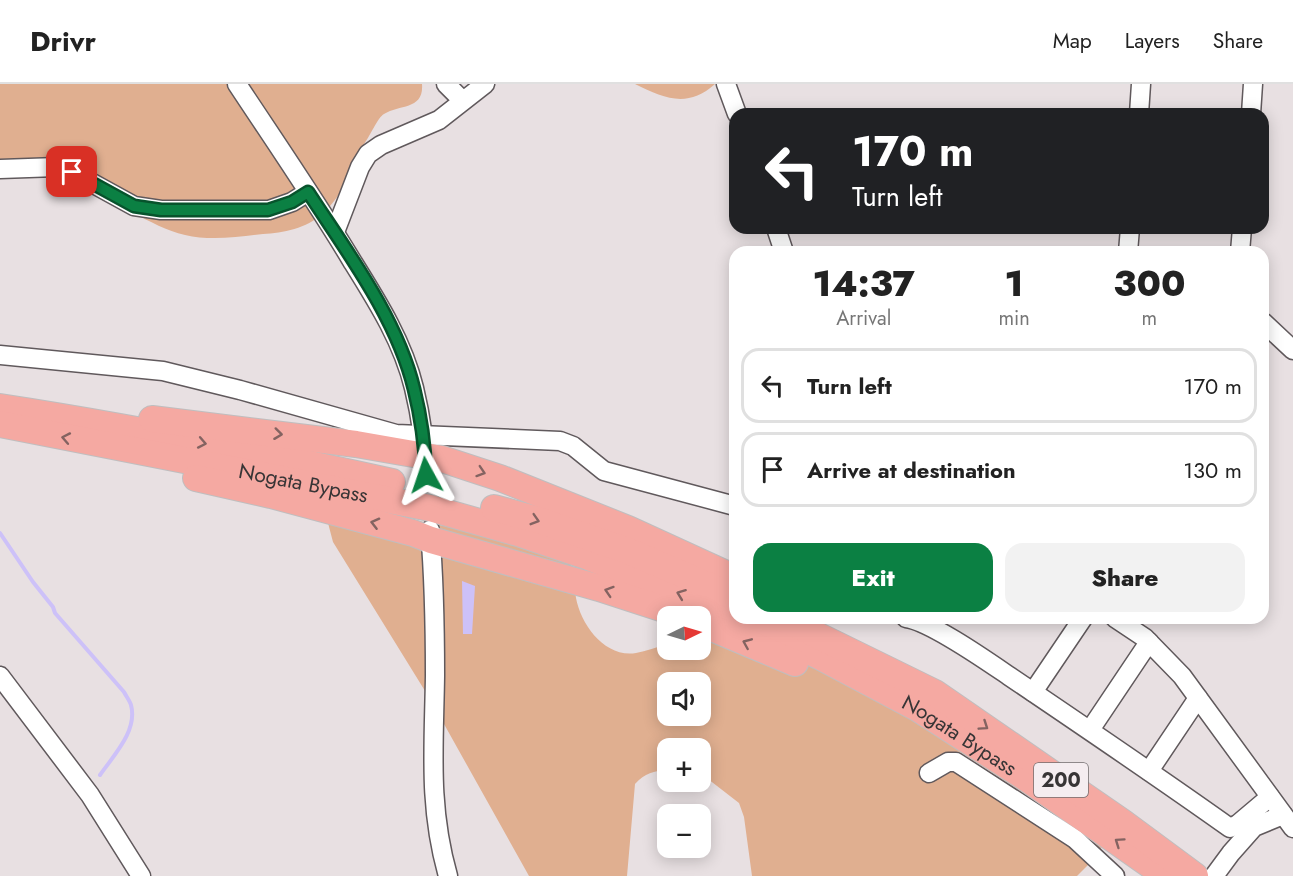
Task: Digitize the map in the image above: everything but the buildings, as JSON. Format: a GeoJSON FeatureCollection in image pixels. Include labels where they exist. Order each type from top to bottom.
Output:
{"type":"FeatureCollection","features":[{"type":"Feature","properties":{"kind":"highway","name":"Nogata Bypass"},"geometry":{"type":"LineString","coordinates":[[0,407],[95,433],[287,478],[430,508],[518,533],[586,556],[729,614]]}},
{"type":"Feature","properties":{"kind":"highway"},"geometry":{"type":"LineString","coordinates":[[95,433],[155,418],[425,455],[500,478],[628,529],[729,575]]}},
{"type":"Feature","properties":{"kind":"highway","name":"Nogata Bypass"},"geometry":{"type":"LineString","coordinates":[[0,424],[95,433],[302,462],[417,488],[527,517],[626,550],[729,594]]}},
{"type":"Feature","properties":{"kind":"highway"},"geometry":{"type":"LineString","coordinates":[[95,433],[144,466],[271,495],[413,533],[430,534],[657,607]]}},
{"type":"Feature","properties":{"kind":"highway","name":"Nogata Bypass"},"geometry":{"type":"LineString","coordinates":[[752,624],[819,656],[927,701]]}},
{"type":"Feature","properties":{"kind":"highway","name":"Nogata Bypass"},"geometry":{"type":"LineString","coordinates":[[792,624],[927,701],[1029,780],[1182,874]]}},
{"type":"Feature","properties":{"kind":"highway"},"geometry":{"type":"LineString","coordinates":[[821,624],[901,667],[927,701]]}},
{"type":"Feature","properties":{"kind":"highway"},"geometry":{"type":"LineString","coordinates":[[711,628],[882,700],[927,701]]}},
{"type":"Feature","properties":{"kind":"street"},"geometry":{"type":"LineString","coordinates":[[237,84],[335,232],[396,338],[414,387],[425,455]]}},
{"type":"Feature","properties":{"kind":"street"},"geometry":{"type":"LineString","coordinates":[[446,84],[462,100]]}},
{"type":"Feature","properties":{"kind":"street"},"geometry":{"type":"LineString","coordinates":[[335,232],[360,167],[368,154],[381,145],[439,120],[485,84]]}},
{"type":"Feature","properties":{"kind":"street"},"geometry":{"type":"LineString","coordinates":[[726,84],[735,108]]}},
{"type":"Feature","properties":{"kind":"street"},"geometry":{"type":"LineString","coordinates":[[1139,108],[1141,84]]}},
{"type":"Feature","properties":{"kind":"street"},"geometry":{"type":"LineString","coordinates":[[1251,108],[1253,84]]}},
{"type":"Feature","properties":{"kind":"street"},"geometry":{"type":"LineString","coordinates":[[0,169],[57,167],[72,172],[134,206],[161,210],[268,210],[292,202],[308,192]]}},
{"type":"Feature","properties":{"kind":"street"},"geometry":{"type":"LineString","coordinates":[[1269,328],[1293,350]]}},
{"type":"Feature","properties":{"kind":"street"},"geometry":{"type":"LineString","coordinates":[[0,355],[163,371],[396,434],[425,455],[560,441],[573,446],[604,471],[729,504]]}},
{"type":"Feature","properties":{"kind":"street"},"geometry":{"type":"LineString","coordinates":[[430,534],[434,594],[435,677],[432,776],[441,851],[448,876]]}},
{"type":"Feature","properties":{"kind":"street"},"geometry":{"type":"LineString","coordinates":[[920,624],[976,654],[1230,828],[1239,824],[1270,798]]}},
{"type":"Feature","properties":{"kind":"street"},"geometry":{"type":"LineString","coordinates":[[1033,692],[1079,624]]}},
{"type":"Feature","properties":{"kind":"street"},"geometry":{"type":"LineString","coordinates":[[1124,624],[1149,642],[1182,676],[1288,821],[1254,827],[1214,876]]}},
{"type":"Feature","properties":{"kind":"street"},"geometry":{"type":"LineString","coordinates":[[1089,730],[1149,642]]}},
{"type":"Feature","properties":{"kind":"street"},"geometry":{"type":"LineString","coordinates":[[0,676],[90,795],[141,876]]}},
{"type":"Feature","properties":{"kind":"street"},"geometry":{"type":"LineString","coordinates":[[1149,771],[1198,698]]}},
{"type":"Feature","properties":{"kind":"street"},"geometry":{"type":"LineString","coordinates":[[929,773],[948,762],[956,762],[1075,839],[1115,876]]}},
{"type":"Feature","properties":{"kind":"shaded area"},"geometry":{"type":"Polygon","coordinates":[[[0,84],[422,84],[422,92],[415,102],[390,111],[379,119],[337,197],[316,219],[287,231],[214,238],[185,235],[159,226],[83,184],[62,175],[0,163],[0,84]]]}},
{"type":"Feature","properties":{"kind":"shaded area"},"geometry":{"type":"Polygon","coordinates":[[[635,84],[715,84],[695,97],[675,99],[635,84]]]}},
{"type":"Feature","properties":{"kind":"shaded area"},"geometry":{"type":"Polygon","coordinates":[[[361,510],[450,527],[563,554],[572,569],[576,598],[589,629],[605,645],[625,653],[636,653],[657,647],[657,660],[711,660],[711,631],[762,624],[1106,841],[1094,859],[1077,876],[752,876],[744,817],[739,803],[711,781],[711,738],[657,738],[657,771],[642,777],[635,784],[627,876],[529,876],[430,699],[333,542],[328,523],[361,510]]]}},
{"type":"Feature","properties":{"kind":"shaded area"},"geometry":{"type":"Polygon","coordinates":[[[462,581],[475,586],[472,634],[463,634],[462,581]]]}},
{"type":"Feature","properties":{"kind":"waterway"},"geometry":{"type":"LineString","coordinates":[[0,533],[55,613],[124,692],[130,703],[132,715],[128,734],[100,775]]}},
{"type":"Feature","properties":{"kind":"tunnel"},"geometry":{"type":"LineString","coordinates":[[426,475],[429,518]]}},
{"type":"Feature","properties":{"kind":"route"},"geometry":{"type":"LineString","coordinates":[[72,172],[134,206],[161,210],[268,210],[292,202],[308,192],[335,232],[396,338],[414,387],[423,436],[426,475]]}}]}
